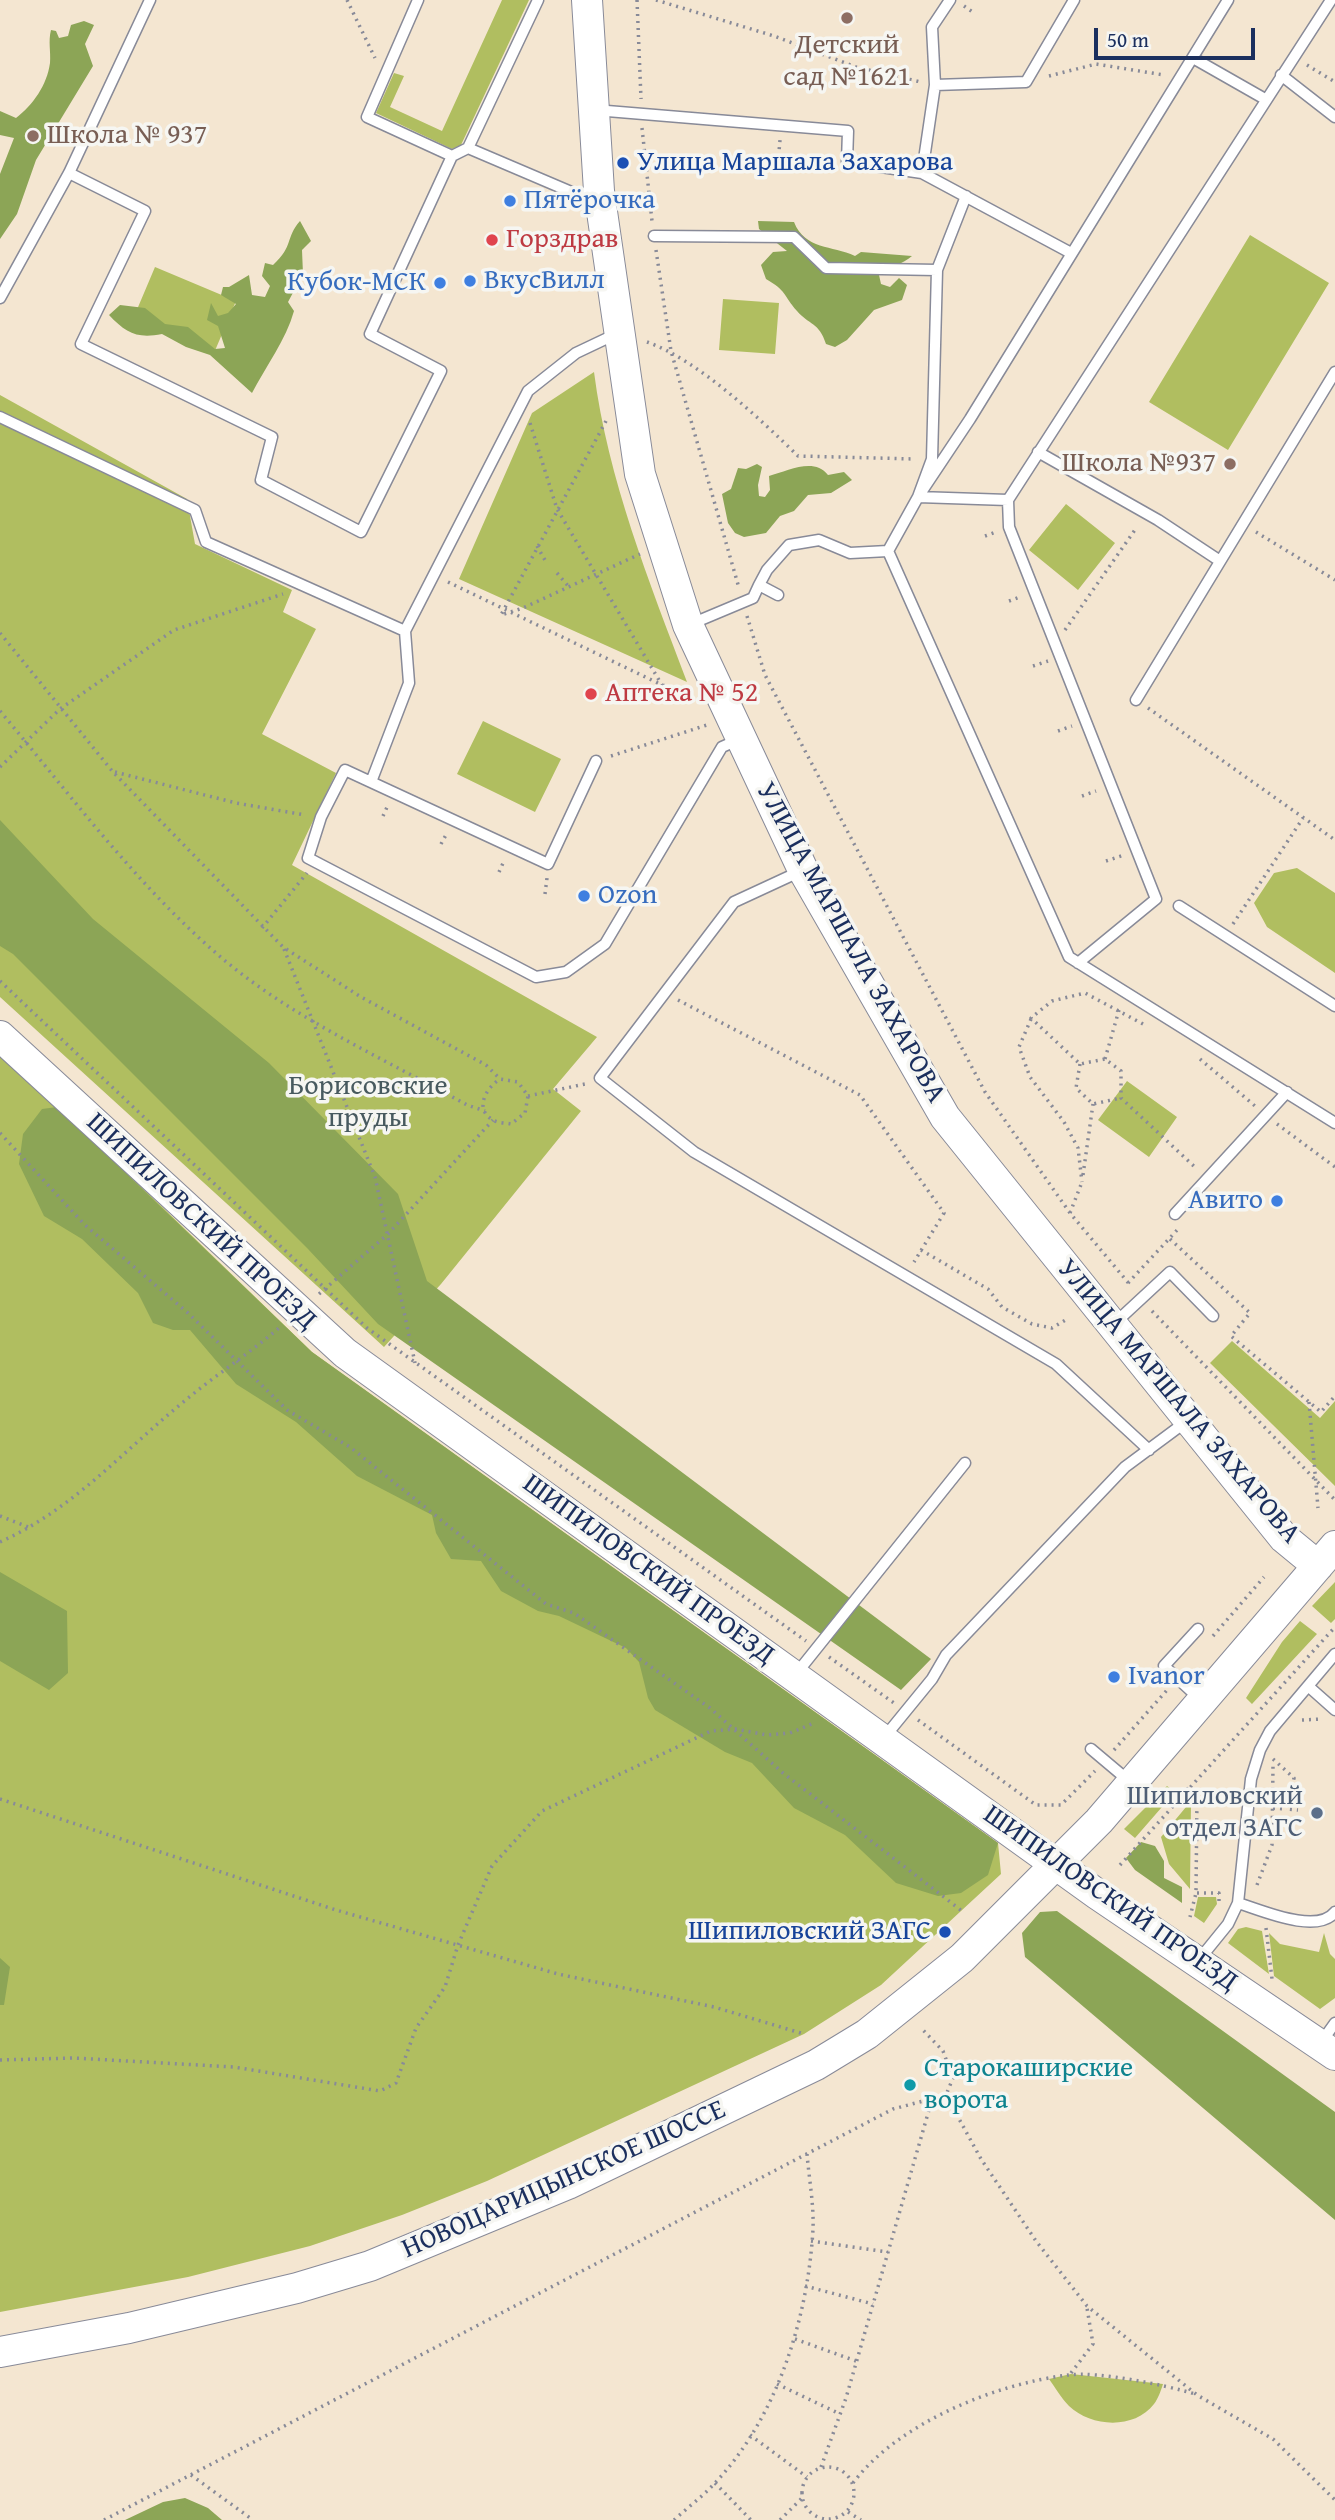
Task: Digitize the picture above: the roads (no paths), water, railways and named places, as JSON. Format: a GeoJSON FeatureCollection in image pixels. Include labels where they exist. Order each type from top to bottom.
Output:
{"type":"FeatureCollection","features":[{"type":"Feature","properties":{"kind":"main road","name":"УЛИЦА МАРШАЛА ЗАХАРОВА"},"geometry":{"type":"LineString","coordinates":[[587,0],[599,191],[640,474],[688,625],[740,739],[803,870],[945,1118],[1284,1538],[1329,1561]]}},
{"type":"Feature","properties":{"kind":"main road","name":"ШИПИЛОВСКИЙ ПРОЕЗД"},"geometry":{"type":"LineString","coordinates":[[0,1036],[345,1353],[1056,1863],[1198,1961],[1330,2041]]}},
{"type":"Feature","properties":{"kind":"main road","name":"НОВОЦАРИЦЫНСКОЕ ШОССЕ"},"geometry":{"type":"LineString","coordinates":[[0,2352],[129,2328],[297,2288],[439,2239],[568,2184],[816,2065],[867,2035],[962,1958],[1099,1821],[1201,1700],[1329,1561]]}},
{"type":"Feature","properties":{"kind":"lane"},"geometry":{"type":"LineString","coordinates":[[0,298],[69,173],[150,0]]}},
{"type":"Feature","properties":{"kind":"lane"},"geometry":{"type":"LineString","coordinates":[[418,0],[367,117],[452,156]]}},
{"type":"Feature","properties":{"kind":"lane"},"geometry":{"type":"LineString","coordinates":[[69,173],[145,211],[81,344],[272,437],[261,481],[360,532],[441,371],[370,334],[452,156],[468,148],[538,0]]}},
{"type":"Feature","properties":{"kind":"lane"},"geometry":{"type":"LineString","coordinates":[[922,173],[935,85],[932,27],[950,0]]}},
{"type":"Feature","properties":{"kind":"lane"},"geometry":{"type":"LineString","coordinates":[[935,85],[1026,82],[1074,0]]}},
{"type":"Feature","properties":{"kind":"lane"},"geometry":{"type":"LineString","coordinates":[[888,551],[918,496],[1228,0]]}},
{"type":"Feature","properties":{"kind":"lane"},"geometry":{"type":"LineString","coordinates":[[1078,963],[1156,898],[1009,527],[1007,500],[1331,0]]}},
{"type":"Feature","properties":{"kind":"lane"},"geometry":{"type":"LineString","coordinates":[[1193,58],[1265,99]]}},
{"type":"Feature","properties":{"kind":"lane"},"geometry":{"type":"LineString","coordinates":[[1282,75],[1335,117]]}},
{"type":"Feature","properties":{"kind":"lane"},"geometry":{"type":"LineString","coordinates":[[592,110],[848,131],[847,162],[922,173],[1072,253]]}},
{"type":"Feature","properties":{"kind":"lane"},"geometry":{"type":"LineString","coordinates":[[468,148],[576,194],[599,191]]}},
{"type":"Feature","properties":{"kind":"lane"},"geometry":{"type":"LineString","coordinates":[[918,496],[932,459],[937,270],[966,197]]}},
{"type":"Feature","properties":{"kind":"lane"},"geometry":{"type":"LineString","coordinates":[[654,236],[794,237],[826,268],[937,270]]}},
{"type":"Feature","properties":{"kind":"lane"},"geometry":{"type":"LineString","coordinates":[[371,782],[409,683],[405,631],[528,391],[576,353],[619,332]]}},
{"type":"Feature","properties":{"kind":"lane"},"geometry":{"type":"LineString","coordinates":[[1136,700],[1335,372]]}},
{"type":"Feature","properties":{"kind":"lane"},"geometry":{"type":"LineString","coordinates":[[0,417],[194,510],[206,541],[405,631]]}},
{"type":"Feature","properties":{"kind":"lane"},"geometry":{"type":"LineString","coordinates":[[1038,452],[1146,514],[1220,561]]}},
{"type":"Feature","properties":{"kind":"lane"},"geometry":{"type":"LineString","coordinates":[[918,496],[1007,500]]}},
{"type":"Feature","properties":{"kind":"lane"},"geometry":{"type":"LineString","coordinates":[[688,625],[753,598],[767,570],[789,545],[819,540],[850,553],[888,551]]}},
{"type":"Feature","properties":{"kind":"lane"},"geometry":{"type":"LineString","coordinates":[[888,551],[1069,957],[1335,1123]]}},
{"type":"Feature","properties":{"kind":"lane"},"geometry":{"type":"LineString","coordinates":[[760,585],[778,595]]}},
{"type":"Feature","properties":{"kind":"lane"},"geometry":{"type":"LineString","coordinates":[[596,761],[548,864],[345,770],[321,817],[308,858],[536,977],[566,972],[605,944],[722,747],[740,739]]}},
{"type":"Feature","properties":{"kind":"lane"},"geometry":{"type":"LineString","coordinates":[[803,870],[734,902],[600,1078],[694,1152],[1056,1364],[1149,1450]]}},
{"type":"Feature","properties":{"kind":"lane"},"geometry":{"type":"LineString","coordinates":[[1178,906],[1335,1006]]}},
{"type":"Feature","properties":{"kind":"lane"},"geometry":{"type":"LineString","coordinates":[[1175,1214],[1287,1091]]}},
{"type":"Feature","properties":{"kind":"lane"},"geometry":{"type":"LineString","coordinates":[[1113,1325],[1170,1272],[1213,1315]]}},
{"type":"Feature","properties":{"kind":"lane"},"geometry":{"type":"LineString","coordinates":[[883,1739],[946,1655],[1125,1467],[1189,1420]]}},
{"type":"Feature","properties":{"kind":"lane"},"geometry":{"type":"LineString","coordinates":[[795,1676],[965,1463]]}},
{"type":"Feature","properties":{"kind":"lane"},"geometry":{"type":"LineString","coordinates":[[1198,1629],[1164,1666],[1201,1700]]}},
{"type":"Feature","properties":{"kind":"lane"},"geometry":{"type":"LineString","coordinates":[[1198,1961],[1228,1924],[1238,1903],[1251,1779],[1260,1750],[1270,1731],[1335,1654]]}},
{"type":"Feature","properties":{"kind":"lane"},"geometry":{"type":"LineString","coordinates":[[1308,1686],[1335,1710]]}},
{"type":"Feature","properties":{"kind":"lane"},"geometry":{"type":"LineString","coordinates":[[1091,1749],[1131,1783]]}},
{"type":"Feature","properties":{"kind":"lane"},"geometry":{"type":"LineString","coordinates":[[1238,1903],[1308,1922],[1317,1922],[1335,1912]]}},
{"type":"Feature","properties":{"kind":"place","name":"Детский сад №1621"},"geometry":{"type":"Point","coordinates":[847,18]}},
{"type":"Feature","properties":{"kind":"place","name":"Школа № 937"},"geometry":{"type":"Point","coordinates":[33,136]}},
{"type":"Feature","properties":{"kind":"place","name":"Улица Маршала Захарова"},"geometry":{"type":"Point","coordinates":[623,163]}},
{"type":"Feature","properties":{"kind":"place","name":"Пятёрочка"},"geometry":{"type":"Point","coordinates":[510,201]}},
{"type":"Feature","properties":{"kind":"place","name":"Горздрав"},"geometry":{"type":"Point","coordinates":[492,240]}},
{"type":"Feature","properties":{"kind":"place","name":"ВкусВилл"},"geometry":{"type":"Point","coordinates":[470,281]}},
{"type":"Feature","properties":{"kind":"place","name":"Кубок-МСК"},"geometry":{"type":"Point","coordinates":[440,283]}},
{"type":"Feature","properties":{"kind":"place","name":"Школа №937"},"geometry":{"type":"Point","coordinates":[1230,464]}},
{"type":"Feature","properties":{"kind":"place","name":"Аптека № 52"},"geometry":{"type":"Point","coordinates":[591,694]}},
{"type":"Feature","properties":{"kind":"place","name":"Ozon"},"geometry":{"type":"Point","coordinates":[584,896]}},
{"type":"Feature","properties":{"kind":"place","name":"Авито"},"geometry":{"type":"Point","coordinates":[1277,1201]}},
{"type":"Feature","properties":{"kind":"place","name":"Ivanor"},"geometry":{"type":"Point","coordinates":[1114,1677]}},
{"type":"Feature","properties":{"kind":"place","name":"Шипиловский отдел ЗАГС"},"geometry":{"type":"Point","coordinates":[1317,1813]}},
{"type":"Feature","properties":{"kind":"place","name":"Шипиловский ЗАГС"},"geometry":{"type":"Point","coordinates":[945,1932]}},
{"type":"Feature","properties":{"kind":"place","name":"Старокаширские ворота"},"geometry":{"type":"Point","coordinates":[910,2085]}},
{"type":"Feature","properties":{"kind":"park label","name":"Борисовские пруды"},"geometry":{"type":"Point","coordinates":[368,1103]}}]}
